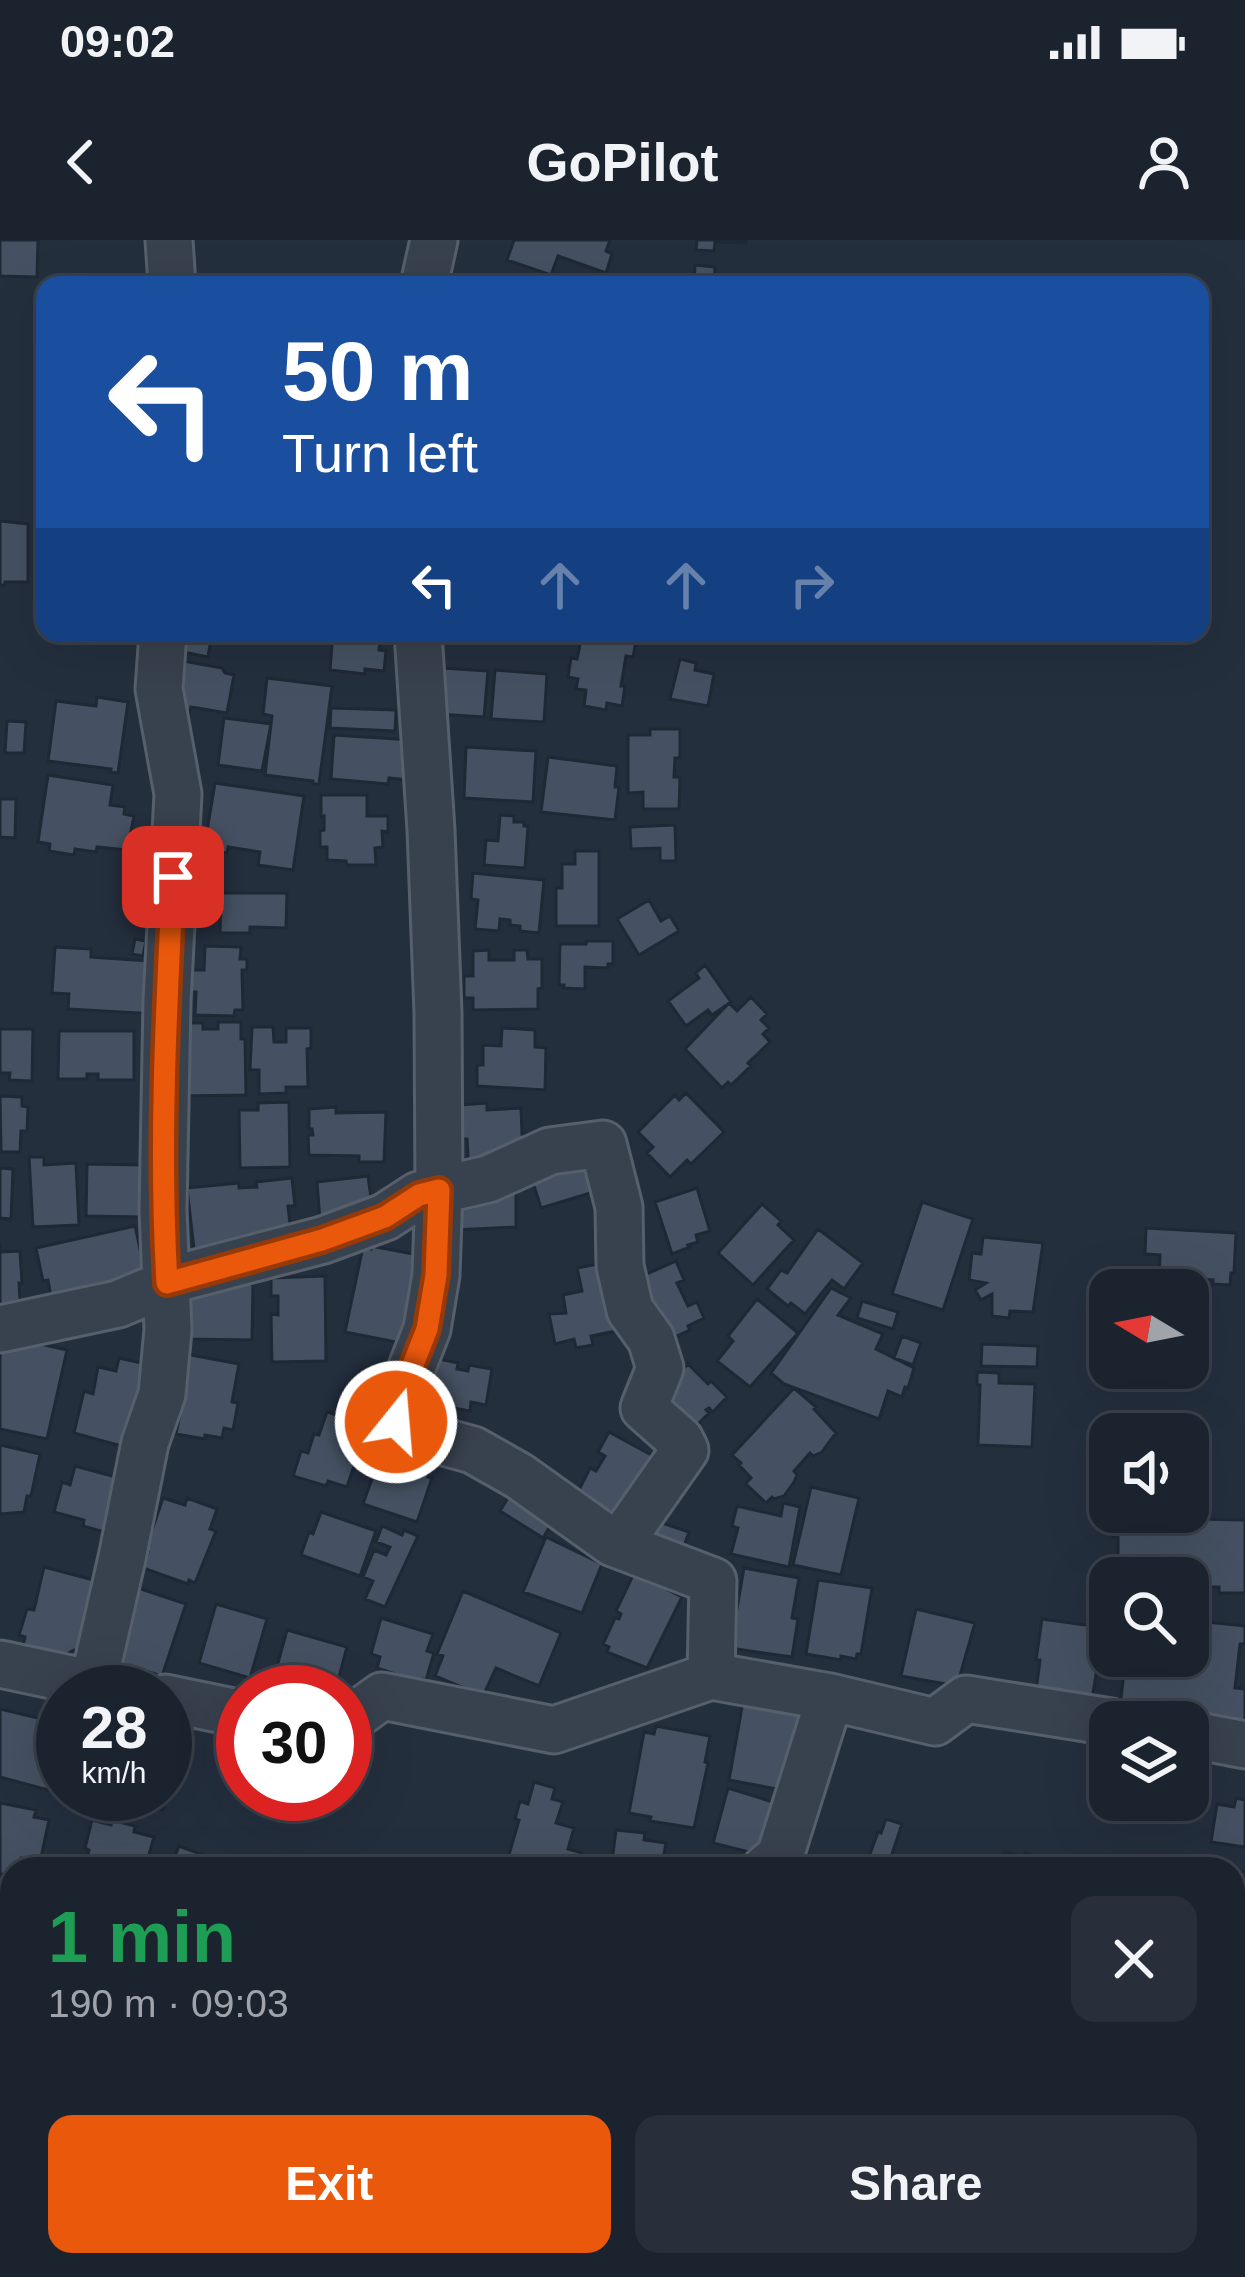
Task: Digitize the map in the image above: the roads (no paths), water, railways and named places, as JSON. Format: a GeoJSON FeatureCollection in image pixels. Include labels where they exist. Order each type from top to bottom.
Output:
{"type":"FeatureCollection","features":[{"type":"Feature","properties":{"kind":"street"},"geometry":{"type":"LineString","coordinates":[[169,240],[171,276]]}},
{"type":"Feature","properties":{"kind":"street"},"geometry":{"type":"LineString","coordinates":[[426,276],[434,240]]}},
{"type":"Feature","properties":{"kind":"street"},"geometry":{"type":"LineString","coordinates":[[115,1665],[145,1443],[161,1394],[168,1330],[163,1210],[178,794],[159,689],[162,642]]}},
{"type":"Feature","properties":{"kind":"street"},"geometry":{"type":"LineString","coordinates":[[419,642],[438,1012],[439,1190],[436,1275],[427,1329],[396,1422],[408,1432],[473,1450],[613,1544],[713,1581],[711,1676]]}},
{"type":"Feature","properties":{"kind":"street"},"geometry":{"type":"LineString","coordinates":[[0,1329],[118,1304],[167,1283],[322,1240],[385,1217],[419,1195],[488,1179],[550,1151],[603,1144],[619,1207],[620,1266],[630,1310],[651,1339],[659,1368],[644,1408],[685,1450],[624,1537],[613,1544]]}},
{"type":"Feature","properties":{"kind":"street"},"geometry":{"type":"LineString","coordinates":[[0,1664],[36,1672]]}},
{"type":"Feature","properties":{"kind":"street"},"geometry":{"type":"LineString","coordinates":[[372,1703],[382,1696],[554,1730],[711,1676],[935,1722],[965,1699],[1089,1719]]}},
{"type":"Feature","properties":{"kind":"street"},"geometry":{"type":"LineString","coordinates":[[779,1857],[830,1697]]}},
{"type":"Feature","properties":{"kind":"street"},"geometry":{"type":"LineString","coordinates":[[1209,1738],[1245,1745]]}}]}
